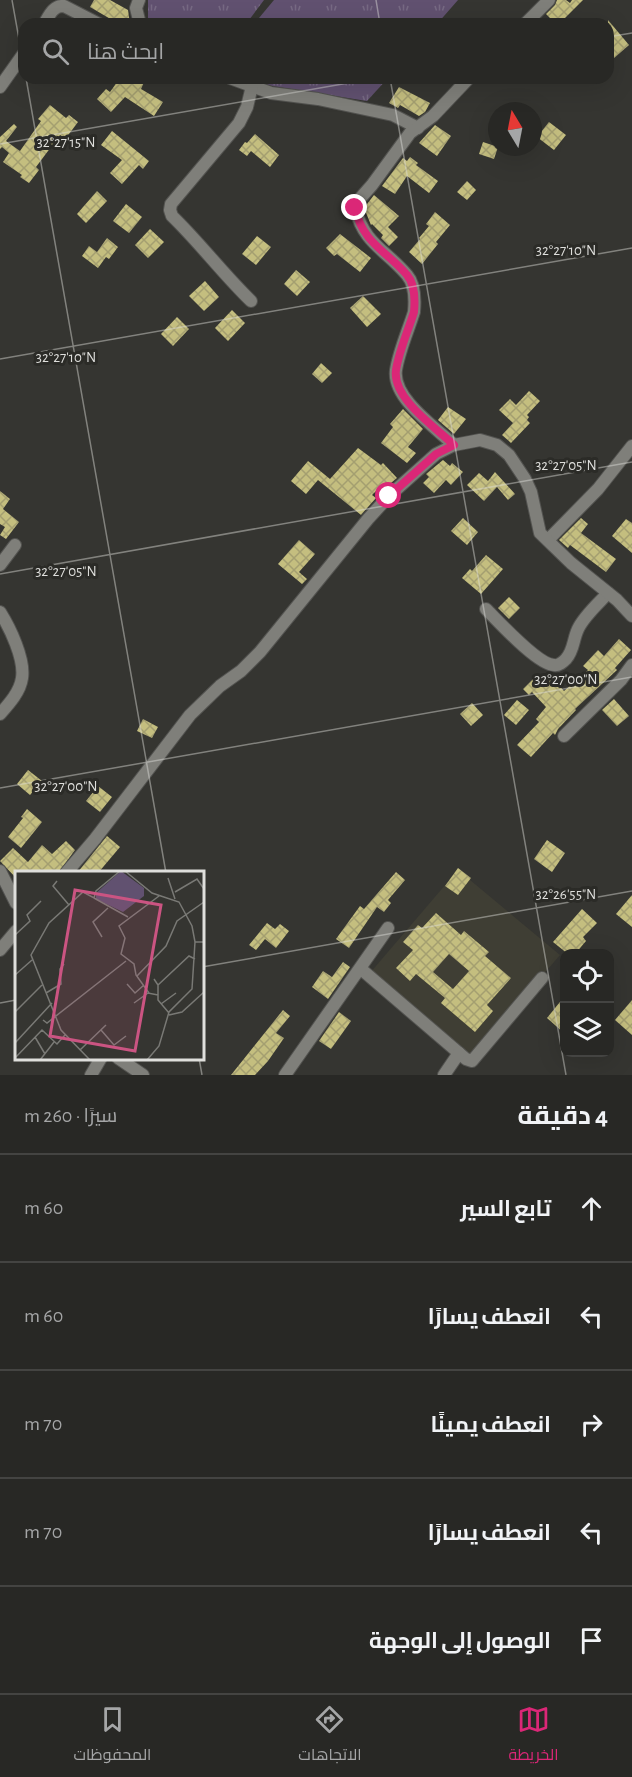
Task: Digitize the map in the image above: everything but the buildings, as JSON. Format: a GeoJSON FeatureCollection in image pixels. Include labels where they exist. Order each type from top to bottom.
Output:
{"type":"FeatureCollection","features":[{"type":"Feature","properties":{"kind":"street"},"geometry":{"type":"LineString","coordinates":[[138,18],[136,8],[139,0]]}},
{"type":"Feature","properties":{"kind":"street"},"geometry":{"type":"LineString","coordinates":[[531,18],[549,0]]}},
{"type":"Feature","properties":{"kind":"street"},"geometry":{"type":"LineString","coordinates":[[48,18],[54,8],[59,6],[64,6],[87,18]]}},
{"type":"Feature","properties":{"kind":"street"},"geometry":{"type":"LineString","coordinates":[[0,87],[18,62]]}},
{"type":"Feature","properties":{"kind":"street"},"geometry":{"type":"LineString","coordinates":[[246,84],[271,93],[318,99],[393,115],[418,128]]}},
{"type":"Feature","properties":{"kind":"street"},"geometry":{"type":"LineString","coordinates":[[454,445],[408,403],[396,381],[396,370],[414,312],[412,285],[408,276],[379,250],[367,235],[355,208],[357,201],[372,185],[410,133],[433,116],[463,84]]}},
{"type":"Feature","properties":{"kind":"street"},"geometry":{"type":"LineString","coordinates":[[251,301],[219,270],[212,256],[172,216],[170,210],[171,204],[190,180],[239,123],[247,107],[252,86]]}},
{"type":"Feature","properties":{"kind":"street"},"geometry":{"type":"LineString","coordinates":[[68,871],[190,715],[260,652],[375,511],[415,471],[436,454],[454,445],[480,440],[490,441],[509,455],[531,492],[540,533],[632,616]]}},
{"type":"Feature","properties":{"kind":"street"},"geometry":{"type":"LineString","coordinates":[[548,540],[598,489],[632,446]]}},
{"type":"Feature","properties":{"kind":"street"},"geometry":{"type":"LineString","coordinates":[[0,565],[15,545]]}},
{"type":"Feature","properties":{"kind":"street"},"geometry":{"type":"LineString","coordinates":[[486,609],[524,646],[543,661],[554,665],[567,658],[573,649],[579,626],[608,593]]}},
{"type":"Feature","properties":{"kind":"street"},"geometry":{"type":"LineString","coordinates":[[0,612],[10,628],[17,648],[22,666],[22,678],[16,694],[0,714]]}},
{"type":"Feature","properties":{"kind":"street"},"geometry":{"type":"LineString","coordinates":[[564,736],[621,680],[632,665]]}},
{"type":"Feature","properties":{"kind":"street"},"geometry":{"type":"LineString","coordinates":[[0,871],[15,901]]}},
{"type":"Feature","properties":{"kind":"street"},"geometry":{"type":"LineString","coordinates":[[285,1075],[388,928]]}},
{"type":"Feature","properties":{"kind":"street"},"geometry":{"type":"LineString","coordinates":[[0,950],[15,932]]}},
{"type":"Feature","properties":{"kind":"street"},"geometry":{"type":"LineString","coordinates":[[361,969],[466,1059],[472,1061],[542,978]]}},
{"type":"Feature","properties":{"kind":"street"},"geometry":{"type":"LineString","coordinates":[[444,1075],[459,1053]]}},
{"type":"Feature","properties":{"kind":"street"},"geometry":{"type":"LineString","coordinates":[[91,1075],[100,1060]]}},
{"type":"Feature","properties":{"kind":"street"},"geometry":{"type":"LineString","coordinates":[[120,1060],[144,1075]]}},
{"type":"Feature","properties":{"kind":"shaded area"},"geometry":{"type":"Polygon","coordinates":[[[458,870],[560,955],[472,1058],[370,973],[458,870]]]}},
{"type":"Feature","properties":{"kind":"green space"},"geometry":{"type":"Polygon","coordinates":[[[148,0],[264,0],[250,18],[148,18],[148,0]]]}},
{"type":"Feature","properties":{"kind":"green space"},"geometry":{"type":"Polygon","coordinates":[[[274,0],[458,0],[442,18],[259,18],[274,0]]]}},
{"type":"Feature","properties":{"kind":"green space"},"geometry":{"type":"Polygon","coordinates":[[[266,84],[383,84],[367,101],[266,84]]]}},
{"type":"Feature","properties":{"kind":"route"},"geometry":{"type":"LineString","coordinates":[[355,208],[356,215],[367,235],[379,250],[408,276],[412,285],[414,312],[396,370],[396,381],[400,392],[408,403],[454,445],[436,454],[389,496]]}}]}
